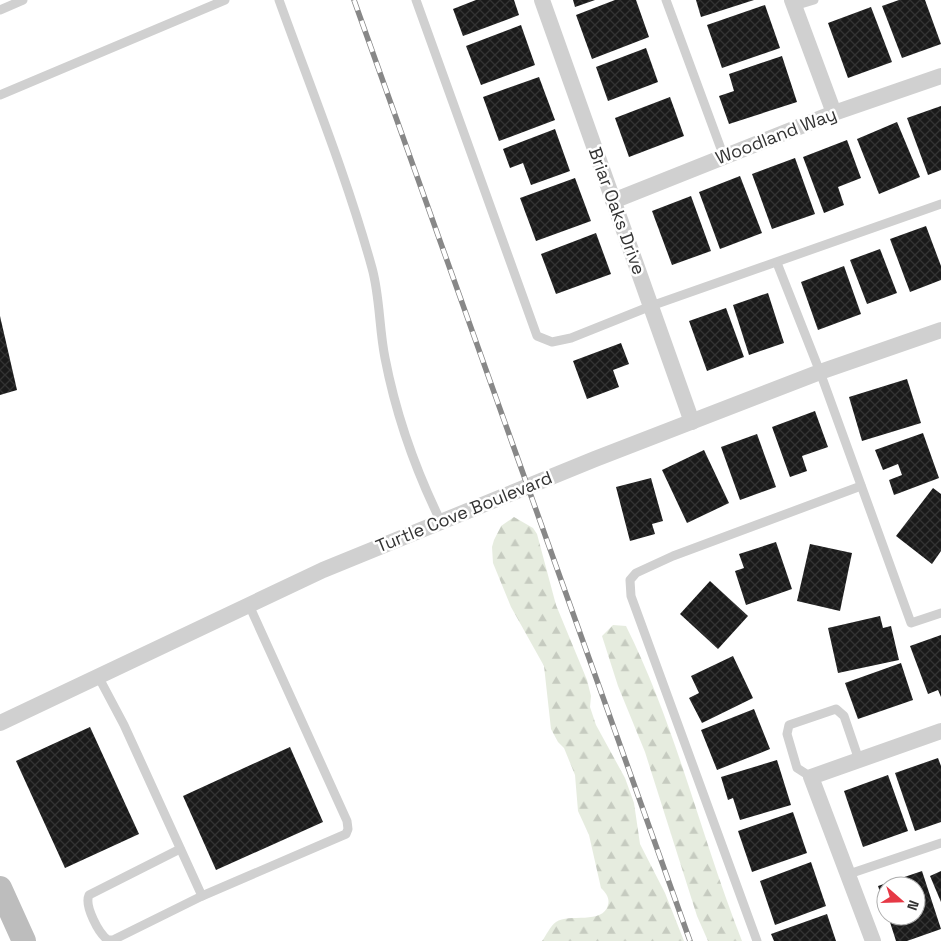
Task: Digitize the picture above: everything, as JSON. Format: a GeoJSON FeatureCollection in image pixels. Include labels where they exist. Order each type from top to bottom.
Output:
{"type":"FeatureCollection","features":[{"type":"Feature","properties":{"kind":"main road"},"geometry":{"type":"LineString","coordinates":[[0,888],[24,941]]}},
{"type":"Feature","properties":{"kind":"street","name":"Briar Oaks Drive"},"geometry":{"type":"LineString","coordinates":[[542,0],[692,422]]}},
{"type":"Feature","properties":{"kind":"street"},"geometry":{"type":"LineString","coordinates":[[793,3],[834,113]]}},
{"type":"Feature","properties":{"kind":"street","name":"Woodland Way"},"geometry":{"type":"LineString","coordinates":[[613,201],[834,113],[941,76]]}},
{"type":"Feature","properties":{"kind":"street","name":"Turtle Cove Boulevard"},"geometry":{"type":"LineString","coordinates":[[0,723],[323,570],[820,372],[941,330]]}},
{"type":"Feature","properties":{"kind":"street"},"geometry":{"type":"LineString","coordinates":[[873,941],[811,777],[941,731]]}},
{"type":"Feature","properties":{"kind":"lane"},"geometry":{"type":"LineString","coordinates":[[0,10],[23,0]]}},
{"type":"Feature","properties":{"kind":"lane"},"geometry":{"type":"LineString","coordinates":[[0,95],[225,0]]}},
{"type":"Feature","properties":{"kind":"lane"},"geometry":{"type":"LineString","coordinates":[[280,0],[354,208],[373,271],[384,355],[397,413],[425,489],[441,522]]}},
{"type":"Feature","properties":{"kind":"lane"},"geometry":{"type":"LineString","coordinates":[[416,0],[537,336],[552,342],[571,338],[651,306],[941,204]]}},
{"type":"Feature","properties":{"kind":"lane"},"geometry":{"type":"LineString","coordinates":[[666,0],[724,157]]}},
{"type":"Feature","properties":{"kind":"lane"},"geometry":{"type":"LineString","coordinates":[[793,3],[814,0]]}},
{"type":"Feature","properties":{"kind":"lane"},"geometry":{"type":"LineString","coordinates":[[777,263],[820,372],[911,624],[941,613]]}},
{"type":"Feature","properties":{"kind":"lane"},"geometry":{"type":"LineString","coordinates":[[757,941],[631,596],[630,580],[636,573],[673,556],[862,486]]}},
{"type":"Feature","properties":{"kind":"lane"},"geometry":{"type":"LineString","coordinates":[[180,849],[88,895],[87,902],[102,935],[108,940],[113,940],[202,896],[346,834],[348,829],[347,821],[249,605]]}},
{"type":"Feature","properties":{"kind":"lane"},"geometry":{"type":"LineString","coordinates":[[98,676],[124,725],[202,896]]}},
{"type":"Feature","properties":{"kind":"lane"},"geometry":{"type":"LineString","coordinates":[[811,777],[797,768],[787,734],[789,725],[836,709],[844,716],[859,760]]}},
{"type":"Feature","properties":{"kind":"lane"},"geometry":{"type":"LineString","coordinates":[[849,874],[941,843]]}},
{"type":"Feature","properties":{"kind":"green space"},"geometry":{"type":"Polygon","coordinates":[[[514,517],[533,528],[537,534],[556,605],[587,680],[591,696],[590,707],[596,725],[625,778],[634,803],[640,844],[665,893],[684,941],[542,941],[556,922],[569,918],[600,915],[608,905],[608,898],[601,888],[589,835],[578,811],[575,775],[564,748],[558,742],[551,729],[544,666],[511,607],[493,563],[492,547],[494,540],[501,526],[514,517]]]}},
{"type":"Feature","properties":{"kind":"green space"},"geometry":{"type":"Polygon","coordinates":[[[613,625],[626,626],[644,664],[674,742],[727,902],[742,941],[708,941],[697,916],[645,752],[618,686],[602,636],[613,625]]]}},
{"type":"Feature","properties":{"kind":"building"},"geometry":{"type":"Polygon","coordinates":[[[476,0],[514,0],[519,15],[463,36],[453,9],[476,0]]]}},
{"type":"Feature","properties":{"kind":"building"},"geometry":{"type":"Polygon","coordinates":[[[573,0],[595,0],[575,7],[573,0]]]}},
{"type":"Feature","properties":{"kind":"building"},"geometry":{"type":"Polygon","coordinates":[[[615,0],[636,0],[649,37],[592,59],[576,15],[615,0]]]}},
{"type":"Feature","properties":{"kind":"building"},"geometry":{"type":"Polygon","coordinates":[[[696,0],[754,0],[701,17],[696,0]]]}},
{"type":"Feature","properties":{"kind":"building"},"geometry":{"type":"Polygon","coordinates":[[[899,0],[925,0],[941,44],[902,58],[882,6],[899,0]]]}},
{"type":"Feature","properties":{"kind":"building"},"geometry":{"type":"Polygon","coordinates":[[[765,5],[780,48],[722,68],[707,25],[765,5]]]}},
{"type":"Feature","properties":{"kind":"building"},"geometry":{"type":"Polygon","coordinates":[[[871,7],[892,62],[848,78],[828,23],[871,7]]]}},
{"type":"Feature","properties":{"kind":"building"},"geometry":{"type":"Polygon","coordinates":[[[521,25],[535,65],[481,85],[466,46],[521,25]]]}},
{"type":"Feature","properties":{"kind":"building"},"geometry":{"type":"Polygon","coordinates":[[[646,48],[658,82],[608,101],[596,67],[646,48]]]}},
{"type":"Feature","properties":{"kind":"building"},"geometry":{"type":"Polygon","coordinates":[[[782,56],[797,102],[729,124],[719,96],[734,91],[729,74],[782,56]]]}},
{"type":"Feature","properties":{"kind":"building"},"geometry":{"type":"Polygon","coordinates":[[[539,77],[555,120],[499,141],[483,97],[539,77]]]}},
{"type":"Feature","properties":{"kind":"building"},"geometry":{"type":"Polygon","coordinates":[[[670,97],[684,136],[629,157],[615,118],[670,97]]]}},
{"type":"Feature","properties":{"kind":"building"},"geometry":{"type":"Polygon","coordinates":[[[941,106],[941,170],[928,175],[907,118],[941,106]]]}},
{"type":"Feature","properties":{"kind":"building"},"geometry":{"type":"Polygon","coordinates":[[[897,122],[920,177],[879,194],[857,139],[897,122]]]}},
{"type":"Feature","properties":{"kind":"building"},"geometry":{"type":"Polygon","coordinates":[[[555,129],[570,171],[531,185],[523,163],[510,168],[503,149],[555,129]]]}},
{"type":"Feature","properties":{"kind":"building"},"geometry":{"type":"Polygon","coordinates":[[[847,140],[861,178],[838,187],[844,205],[824,213],[803,157],[847,140]]]}},
{"type":"Feature","properties":{"kind":"building"},"geometry":{"type":"Polygon","coordinates":[[[795,158],[815,214],[772,229],[752,174],[795,158]]]}},
{"type":"Feature","properties":{"kind":"building"},"geometry":{"type":"Polygon","coordinates":[[[740,176],[762,233],[720,249],[699,192],[740,176]]]}},
{"type":"Feature","properties":{"kind":"building"},"geometry":{"type":"Polygon","coordinates":[[[575,178],[591,221],[536,241],[520,198],[575,178]]]}},
{"type":"Feature","properties":{"kind":"building"},"geometry":{"type":"Polygon","coordinates":[[[691,196],[711,251],[672,265],[652,211],[691,196]]]}},
{"type":"Feature","properties":{"kind":"building"},"geometry":{"type":"Polygon","coordinates":[[[926,226],[941,266],[941,280],[910,292],[890,239],[926,226]]]}},
{"type":"Feature","properties":{"kind":"building"},"geometry":{"type":"Polygon","coordinates":[[[596,233],[611,274],[556,294],[541,254],[596,233]]]}},
{"type":"Feature","properties":{"kind":"building"},"geometry":{"type":"Polygon","coordinates":[[[880,249],[897,293],[867,304],[850,260],[880,249]]]}},
{"type":"Feature","properties":{"kind":"building"},"geometry":{"type":"Polygon","coordinates":[[[844,266],[861,314],[818,330],[801,282],[844,266]]]}},
{"type":"Feature","properties":{"kind":"building"},"geometry":{"type":"Polygon","coordinates":[[[768,293],[784,343],[749,355],[733,305],[768,293]]]}},
{"type":"Feature","properties":{"kind":"building"},"geometry":{"type":"Polygon","coordinates":[[[726,308],[744,357],[707,371],[689,321],[726,308]]]}},
{"type":"Feature","properties":{"kind":"building"},"geometry":{"type":"Polygon","coordinates":[[[0,316],[17,390],[0,395],[0,316]]]}},
{"type":"Feature","properties":{"kind":"building"},"geometry":{"type":"Polygon","coordinates":[[[621,343],[629,364],[613,370],[619,387],[587,399],[573,361],[621,343]]]}},
{"type":"Feature","properties":{"kind":"building"},"geometry":{"type":"Polygon","coordinates":[[[907,379],[921,423],[862,441],[849,397],[907,379]]]}},
{"type":"Feature","properties":{"kind":"building"},"geometry":{"type":"Polygon","coordinates":[[[815,411],[828,447],[802,456],[807,471],[790,477],[772,427],[815,411]]]}},
{"type":"Feature","properties":{"kind":"building"},"geometry":{"type":"Polygon","coordinates":[[[923,433],[939,478],[894,495],[889,480],[902,475],[898,464],[883,470],[875,450],[923,433]]]}},
{"type":"Feature","properties":{"kind":"building"},"geometry":{"type":"Polygon","coordinates":[[[757,434],[776,487],[740,500],[721,447],[757,434]]]}},
{"type":"Feature","properties":{"kind":"building"},"geometry":{"type":"Polygon","coordinates":[[[704,450],[729,503],[687,523],[662,470],[704,450]]]}},
{"type":"Feature","properties":{"kind":"building"},"geometry":{"type":"Polygon","coordinates":[[[651,478],[663,521],[652,524],[655,534],[630,541],[616,487],[651,478]]]}},
{"type":"Feature","properties":{"kind":"building"},"geometry":{"type":"Polygon","coordinates":[[[933,488],[941,494],[941,551],[932,564],[896,536],[933,488]]]}},
{"type":"Feature","properties":{"kind":"building"},"geometry":{"type":"Polygon","coordinates":[[[776,542],[792,589],[746,605],[735,571],[744,568],[739,554],[776,542]]]}},
{"type":"Feature","properties":{"kind":"building"},"geometry":{"type":"Polygon","coordinates":[[[810,544],[852,553],[840,611],[797,601],[810,544]]]}},
{"type":"Feature","properties":{"kind":"building"},"geometry":{"type":"Polygon","coordinates":[[[710,581],[748,616],[718,649],[680,614],[710,581]]]}},
{"type":"Feature","properties":{"kind":"building"},"geometry":{"type":"Polygon","coordinates":[[[880,616],[883,628],[891,626],[899,660],[838,673],[828,628],[880,616]]]}},
{"type":"Feature","properties":{"kind":"building"},"geometry":{"type":"Polygon","coordinates":[[[941,635],[941,697],[938,690],[928,694],[910,646],[941,635]]]}},
{"type":"Feature","properties":{"kind":"building"},"geometry":{"type":"Polygon","coordinates":[[[733,656],[753,698],[702,723],[689,698],[699,693],[691,676],[733,656]]]}},
{"type":"Feature","properties":{"kind":"building"},"geometry":{"type":"Polygon","coordinates":[[[901,663],[913,700],[858,719],[845,683],[901,663]]]}},
{"type":"Feature","properties":{"kind":"building"},"geometry":{"type":"Polygon","coordinates":[[[754,709],[770,749],[717,770],[701,730],[754,709]]]}},
{"type":"Feature","properties":{"kind":"building"},"geometry":{"type":"Polygon","coordinates":[[[90,727],[139,834],[65,868],[16,761],[90,727]]]}},
{"type":"Feature","properties":{"kind":"building"},"geometry":{"type":"Polygon","coordinates":[[[290,747],[323,822],[216,870],[183,796],[290,747]]]}},
{"type":"Feature","properties":{"kind":"building"},"geometry":{"type":"Polygon","coordinates":[[[938,758],[941,766],[941,822],[915,831],[895,773],[938,758]]]}},
{"type":"Feature","properties":{"kind":"building"},"geometry":{"type":"Polygon","coordinates":[[[777,760],[791,805],[740,820],[733,798],[728,800],[721,777],[777,760]]]}},
{"type":"Feature","properties":{"kind":"building"},"geometry":{"type":"Polygon","coordinates":[[[888,775],[908,831],[863,847],[844,791],[888,775]]]}},
{"type":"Feature","properties":{"kind":"building"},"geometry":{"type":"Polygon","coordinates":[[[793,812],[807,853],[752,872],[738,831],[793,812]]]}},
{"type":"Feature","properties":{"kind":"building"},"geometry":{"type":"Polygon","coordinates":[[[811,862],[826,906],[775,925],[760,881],[811,862]]]}},
{"type":"Feature","properties":{"kind":"building"},"geometry":{"type":"Polygon","coordinates":[[[922,871],[924,876],[907,876],[922,871]]]}},
{"type":"Feature","properties":{"kind":"building"},"geometry":{"type":"Polygon","coordinates":[[[941,871],[941,902],[930,876],[941,871]]]}},
{"type":"Feature","properties":{"kind":"building"},"geometry":{"type":"Polygon","coordinates":[[[926,883],[941,929],[907,941],[896,941],[891,926],[926,926],[926,883]]]}},
{"type":"Feature","properties":{"kind":"building"},"geometry":{"type":"Polygon","coordinates":[[[827,914],[836,941],[774,941],[771,934],[827,914]]]}},
{"type":"Feature","properties":{"kind":"railway"},"geometry":{"type":"LineString","coordinates":[[354,0],[690,941]]}}]}
